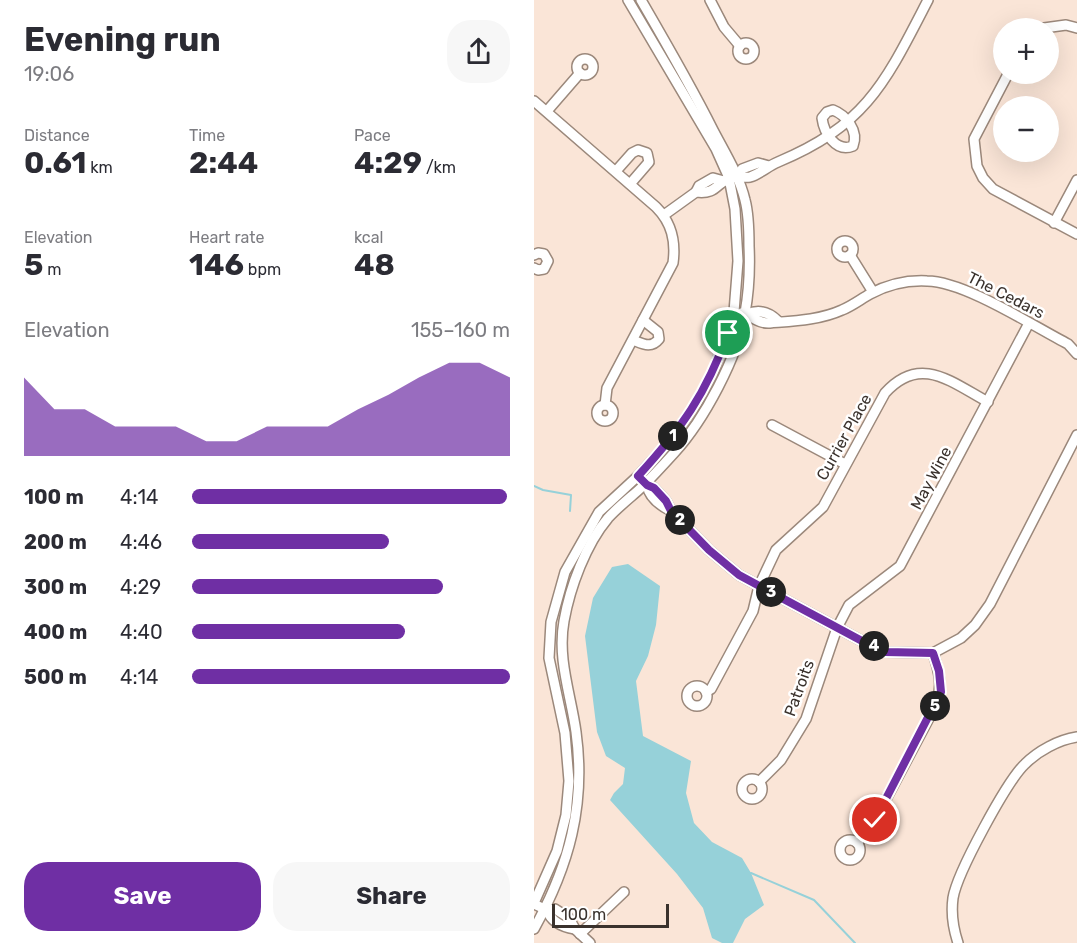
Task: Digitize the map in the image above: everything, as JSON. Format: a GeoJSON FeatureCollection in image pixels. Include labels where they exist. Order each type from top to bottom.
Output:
{"type":"FeatureCollection","features":[{"type":"Feature","properties":{"kind":"street"},"geometry":{"type":"LineString","coordinates":[[534,929],[546,910],[568,855],[577,817],[580,781],[576,732],[563,665],[563,623],[575,576],[608,519],[646,484],[676,450],[705,410],[725,375],[746,314],[749,261],[746,200],[628,0]]}},
{"type":"Feature","properties":{"kind":"street"},"geometry":{"type":"LineString","coordinates":[[590,943],[578,931],[550,918],[546,910],[534,903],[557,851],[566,815],[569,781],[565,734],[549,658],[551,622],[565,572],[578,545],[599,512],[638,476],[668,443],[696,404],[714,370],[734,312],[738,261],[732,178],[691,86],[641,0]]}},
{"type":"Feature","properties":{"kind":"street"},"geometry":{"type":"LineString","coordinates":[[710,0],[724,27],[740,46]]}},
{"type":"Feature","properties":{"kind":"street"},"geometry":{"type":"LineString","coordinates":[[664,215],[696,192],[704,194],[717,189],[732,178],[747,178],[805,151],[847,122],[865,105],[891,70],[928,0]]}},
{"type":"Feature","properties":{"kind":"street"},"geometry":{"type":"LineString","coordinates":[[1059,25],[1066,24],[1077,28]]}},
{"type":"Feature","properties":{"kind":"street"},"geometry":{"type":"LineString","coordinates":[[547,111],[580,73]]}},
{"type":"Feature","properties":{"kind":"street"},"geometry":{"type":"LineString","coordinates":[[1003,84],[974,139],[977,166],[983,178],[993,189],[1077,234]]}},
{"type":"Feature","properties":{"kind":"street"},"geometry":{"type":"LineString","coordinates":[[534,101],[664,215],[673,236],[675,249],[673,263],[607,388],[605,405]]}},
{"type":"Feature","properties":{"kind":"street"},"geometry":{"type":"LineString","coordinates":[[833,110],[840,113],[847,122],[855,131],[856,138],[854,146],[846,148],[840,146],[829,136],[823,126],[822,118],[827,112],[833,110]]}},
{"type":"Feature","properties":{"kind":"street"},"geometry":{"type":"LineString","coordinates":[[616,171],[638,150],[647,153],[649,162],[630,184]]}},
{"type":"Feature","properties":{"kind":"street"},"geometry":{"type":"LineString","coordinates":[[1054,222],[1077,180]]}},
{"type":"Feature","properties":{"kind":"street"},"geometry":{"type":"LineString","coordinates":[[534,255],[544,254],[548,261],[544,268],[538,270],[534,268]]}},
{"type":"Feature","properties":{"kind":"street"},"geometry":{"type":"LineString","coordinates":[[850,255],[873,292]]}},
{"type":"Feature","properties":{"kind":"street","name":"The Cedars"},"geometry":{"type":"LineString","coordinates":[[734,312],[746,314],[753,320],[769,323],[814,318],[842,310],[873,292],[903,282],[928,280],[942,282],[974,294],[1068,344],[1077,354]]}},
{"type":"Feature","properties":{"kind":"street"},"geometry":{"type":"LineString","coordinates":[[633,340],[650,346],[656,344],[659,339],[658,332],[643,320]]}},
{"type":"Feature","properties":{"kind":"street","name":"May Wine"},"geometry":{"type":"LineString","coordinates":[[837,628],[849,605],[900,566],[1029,323]]}},
{"type":"Feature","properties":{"kind":"street","name":"Currier Place"},"geometry":{"type":"LineString","coordinates":[[706,692],[711,689],[753,611],[759,586],[777,550],[791,534],[823,507],[885,393],[894,383],[906,375],[920,372],[936,375],[988,402]]}},
{"type":"Feature","properties":{"kind":"street"},"geometry":{"type":"LineString","coordinates":[[772,425],[845,465]]}},
{"type":"Feature","properties":{"kind":"street"},"geometry":{"type":"LineString","coordinates":[[638,476],[646,484],[648,492],[663,507],[671,511],[722,562],[739,575],[886,652],[933,653],[960,638],[975,625],[990,604],[1077,435]]}},
{"type":"Feature","properties":{"kind":"street","name":"Patroits"},"geometry":{"type":"LineString","coordinates":[[759,783],[781,760],[806,719],[837,628]]}},
{"type":"Feature","properties":{"kind":"street"},"geometry":{"type":"LineString","coordinates":[[856,843],[875,820],[936,705],[941,692],[941,683],[933,653]]}},
{"type":"Feature","properties":{"kind":"street"},"geometry":{"type":"LineString","coordinates":[[958,943],[952,910],[957,884],[1008,786],[1019,770],[1036,755],[1065,739],[1077,737]]}},
{"type":"Feature","properties":{"kind":"street"},"geometry":{"type":"LineString","coordinates":[[578,931],[624,892]]}},
{"type":"Feature","properties":{"kind":"water"},"geometry":{"type":"Polygon","coordinates":[[[628,564],[660,586],[656,625],[648,656],[636,681],[643,736],[691,761],[686,793],[694,823],[712,842],[742,858],[764,905],[745,919],[733,943],[722,943],[712,938],[703,908],[677,874],[610,800],[623,784],[625,768],[606,756],[597,732],[585,636],[593,598],[612,567],[628,564]]]}},
{"type":"Feature","properties":{"kind":"waterway"},"geometry":{"type":"LineString","coordinates":[[534,486],[571,495],[570,511]]}},
{"type":"Feature","properties":{"kind":"waterway"},"geometry":{"type":"LineString","coordinates":[[751,873],[814,900],[855,943]]}},
{"type":"Feature","properties":{"kind":"route"},"geometry":{"type":"LineString","coordinates":[[728,333],[714,370],[696,404],[668,443],[638,476],[654,488],[666,501],[671,511],[709,550],[739,575],[886,652],[933,653],[939,671],[941,692],[875,820]]}}]}
